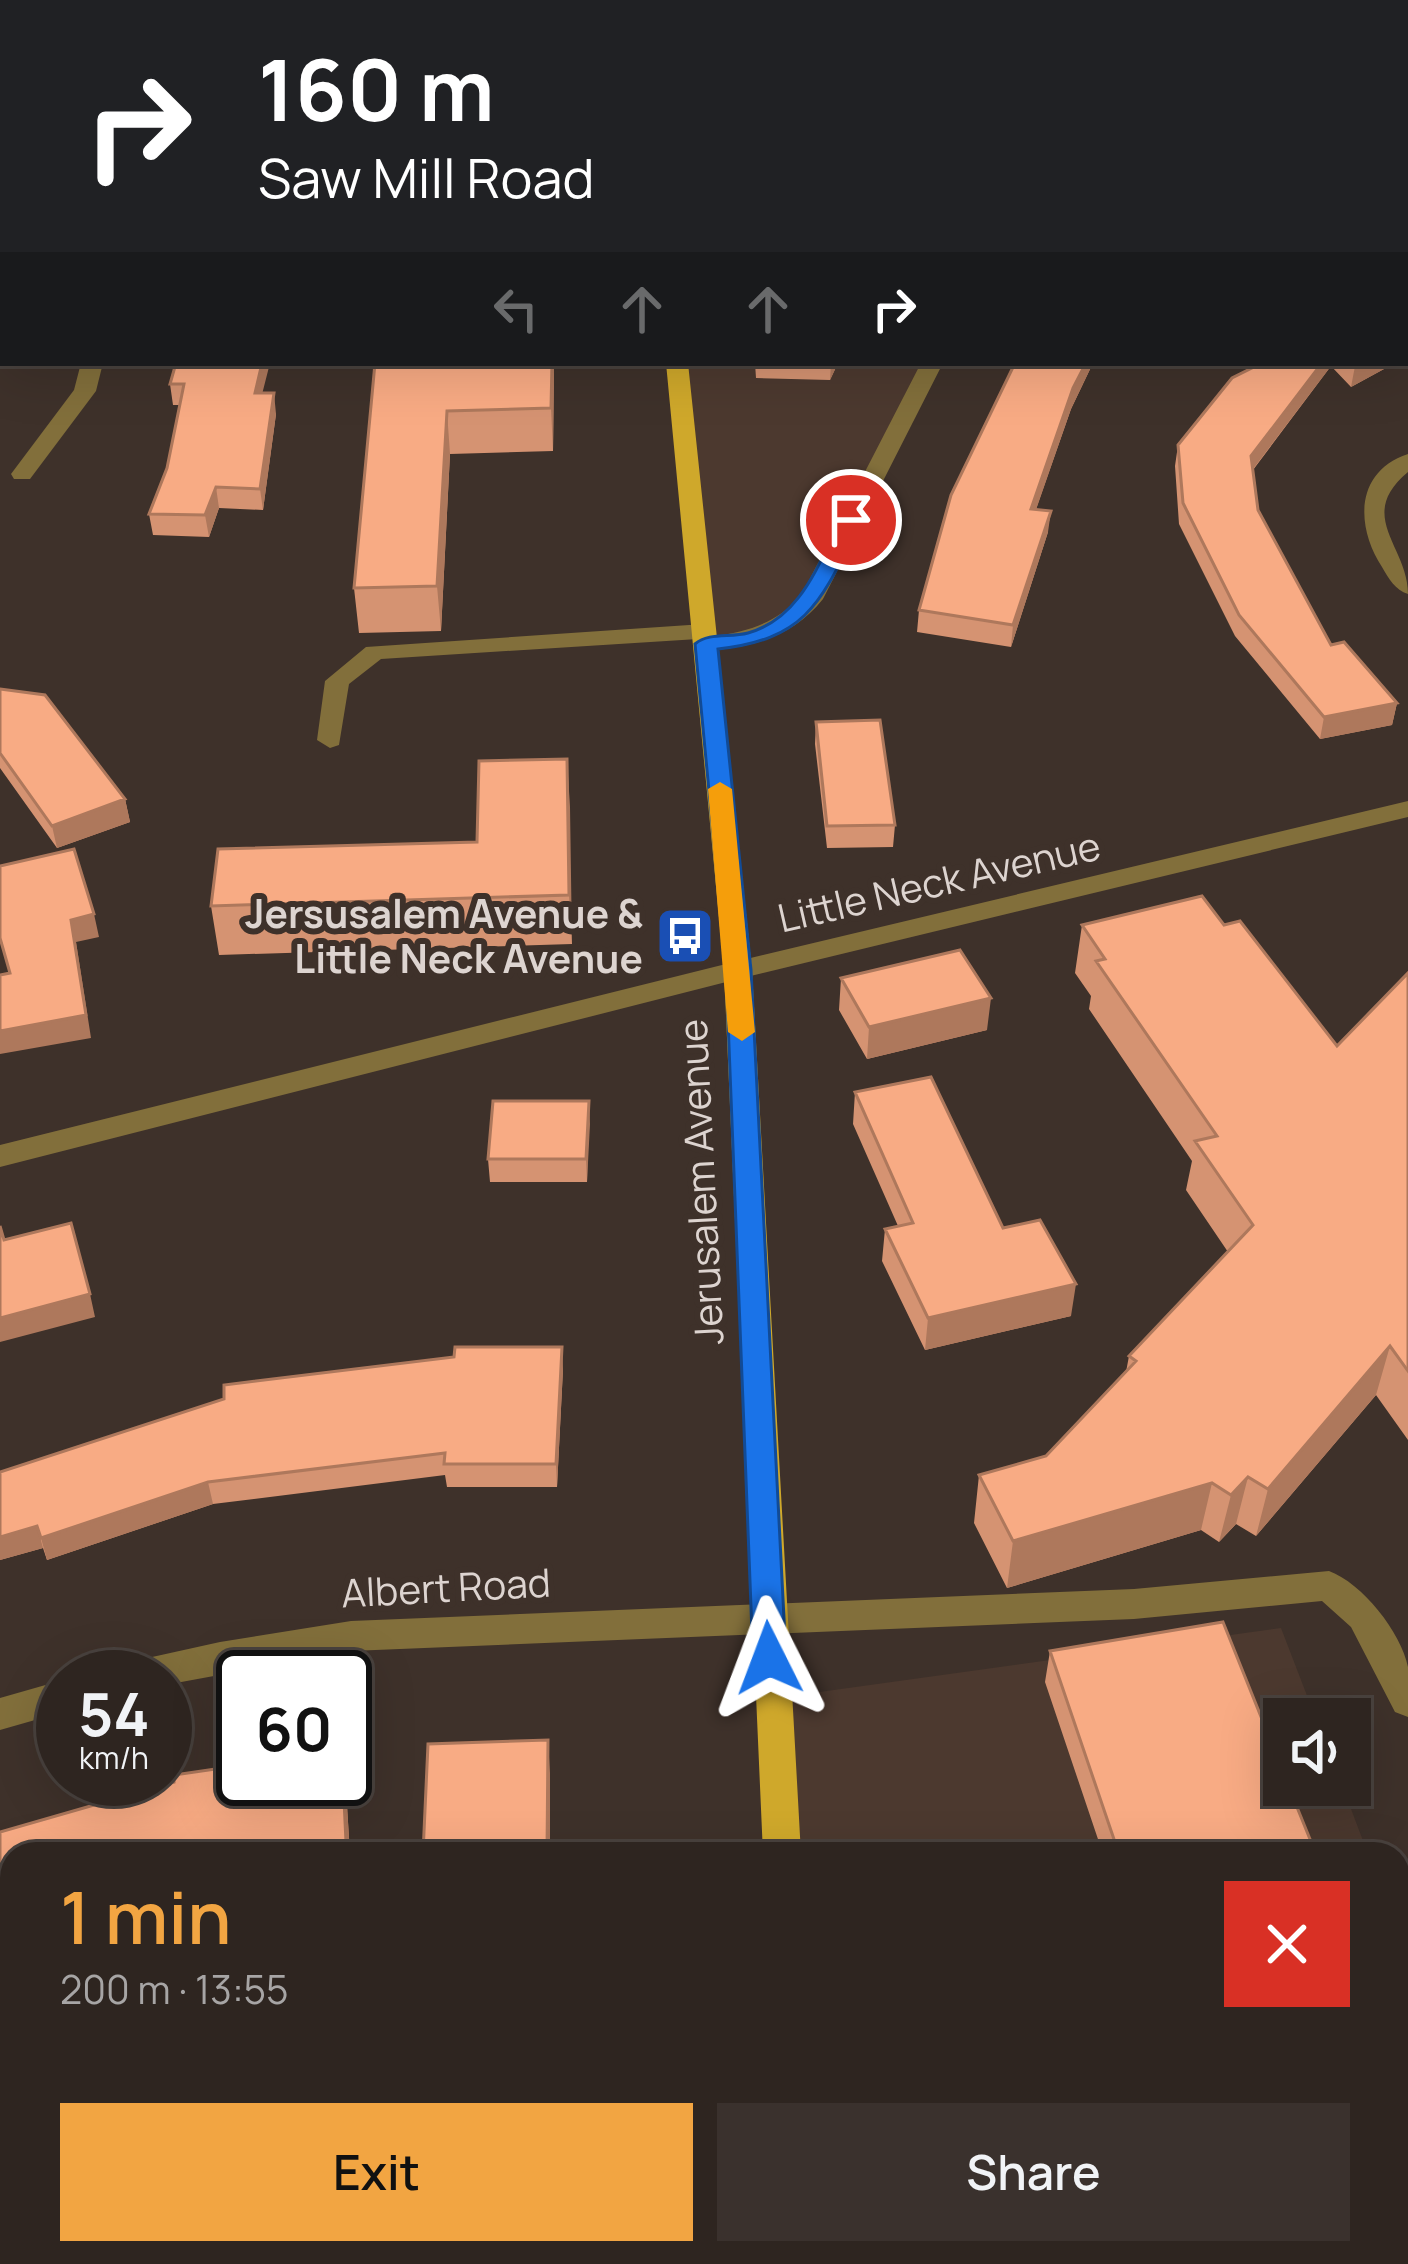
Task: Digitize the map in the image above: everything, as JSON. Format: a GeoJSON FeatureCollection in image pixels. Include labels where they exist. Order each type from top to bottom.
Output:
{"type":"FeatureCollection","features":[{"type":"Feature","properties":{"kind":"main road","name":"Jerusalem Avenue"},"geometry":{"type":"LineString","coordinates":[[677,366],[738,970],[766,1617],[781,1842]]}},
{"type":"Feature","properties":{"kind":"street"},"geometry":{"type":"LineString","coordinates":[[22,474],[85,392],[91,366]]}},
{"type":"Feature","properties":{"kind":"street"},"geometry":{"type":"LineString","coordinates":[[330,740],[338,681],[375,652],[769,634],[794,618],[811,599],[930,366]]}},
{"type":"Feature","properties":{"kind":"street"},"geometry":{"type":"LineString","coordinates":[[1408,461],[1393,472],[1374,500],[1370,521],[1381,552],[1408,587]]}},
{"type":"Feature","properties":{"kind":"street","name":"Little Neck Avenue"},"geometry":{"type":"LineString","coordinates":[[0,1156],[738,970],[1408,809]]}},
{"type":"Feature","properties":{"kind":"street","name":"Albert Road"},"geometry":{"type":"LineString","coordinates":[[192,1664],[351,1636],[1134,1604],[1329,1586],[1364,1616],[1408,1701]]}},
{"type":"Feature","properties":{"kind":"street"},"geometry":{"type":"LineString","coordinates":[[0,1714],[36,1704]]}},
{"type":"Feature","properties":{"kind":"shaded area"},"geometry":{"type":"Polygon","coordinates":[[[686,366],[922,366],[793,625],[712,640],[686,366]]]}},
{"type":"Feature","properties":{"kind":"shaded area"},"geometry":{"type":"Polygon","coordinates":[[[1281,1628],[1308,1698],[1263,1698],[1263,1806],[1350,1806],[1363,1842],[769,1842],[769,1699],[1281,1628]]]}},
{"type":"Feature","properties":{"kind":"building"},"geometry":{"type":"Polygon","coordinates":[[[175,366],[261,366],[255,393],[274,393],[260,489],[216,487],[205,515],[149,514],[167,468],[184,384],[170,384],[175,366]]]}},
{"type":"Feature","properties":{"kind":"building"},"geometry":{"type":"Polygon","coordinates":[[[375,366],[552,366],[551,408],[447,411],[437,586],[354,588],[375,366]]]}},
{"type":"Feature","properties":{"kind":"building"},"geometry":{"type":"Polygon","coordinates":[[[1014,366],[1084,366],[1031,509],[1051,511],[1013,625],[919,610],[951,495],[1014,366]]]}},
{"type":"Feature","properties":{"kind":"building"},"geometry":{"type":"Polygon","coordinates":[[[1256,366],[1320,366],[1251,456],[1258,510],[1331,645],[1344,642],[1397,703],[1324,717],[1239,615],[1183,503],[1178,445],[1232,378],[1256,366]]]}},
{"type":"Feature","properties":{"kind":"building"},"geometry":{"type":"Polygon","coordinates":[[[0,689],[45,695],[125,799],[52,826],[0,753],[0,689]]]}},
{"type":"Feature","properties":{"kind":"building"},"geometry":{"type":"Polygon","coordinates":[[[880,720],[895,825],[827,826],[816,722],[880,720]]]}},
{"type":"Feature","properties":{"kind":"building"},"geometry":{"type":"Polygon","coordinates":[[[567,759],[569,895],[211,906],[218,849],[477,842],[479,761],[567,759]]]}},
{"type":"Feature","properties":{"kind":"building"},"geometry":{"type":"Polygon","coordinates":[[[74,849],[94,914],[71,920],[86,1015],[0,1031],[0,975],[10,973],[0,938],[0,866],[74,849]]]}},
{"type":"Feature","properties":{"kind":"building"},"geometry":{"type":"Polygon","coordinates":[[[1202,896],[1224,925],[1240,921],[1337,1046],[1408,973],[1408,1371],[1390,1346],[1268,1489],[1248,1477],[1231,1495],[1212,1483],[1013,1541],[979,1475],[1046,1456],[1136,1361],[1129,1356],[1253,1225],[1195,1141],[1217,1136],[1096,961],[1105,959],[1082,925],[1202,896]]]}},
{"type":"Feature","properties":{"kind":"building"},"geometry":{"type":"Polygon","coordinates":[[[960,950],[991,998],[869,1027],[841,978],[960,950]]]}},
{"type":"Feature","properties":{"kind":"building"},"geometry":{"type":"Polygon","coordinates":[[[931,1077],[1003,1228],[1040,1220],[1076,1284],[928,1318],[885,1229],[913,1223],[855,1092],[931,1077]]]}},
{"type":"Feature","properties":{"kind":"building"},"geometry":{"type":"Polygon","coordinates":[[[493,1101],[589,1101],[586,1159],[488,1159],[493,1101]]]}},
{"type":"Feature","properties":{"kind":"building"},"geometry":{"type":"Polygon","coordinates":[[[71,1223],[90,1294],[0,1318],[0,1226],[4,1240],[71,1223]]]}},
{"type":"Feature","properties":{"kind":"building"},"geometry":{"type":"Polygon","coordinates":[[[455,1347],[562,1347],[556,1464],[444,1464],[445,1453],[208,1482],[41,1538],[37,1526],[0,1537],[0,1472],[224,1399],[224,1385],[454,1357],[455,1347]]]}},
{"type":"Feature","properties":{"kind":"building"},"geometry":{"type":"Polygon","coordinates":[[[1223,1622],[1263,1722],[1263,1806],[1297,1806],[1311,1842],[1115,1842],[1050,1651],[1223,1622]]]}},
{"type":"Feature","properties":{"kind":"building"},"geometry":{"type":"Polygon","coordinates":[[[548,1740],[547,1842],[424,1842],[428,1744],[548,1740]]]}},
{"type":"Feature","properties":{"kind":"building"},"geometry":{"type":"Polygon","coordinates":[[[216,1769],[216,1806],[344,1806],[346,1842],[0,1842],[0,1832],[90,1806],[192,1806],[192,1772],[216,1769]]]}},
{"type":"Feature","properties":{"kind":"slow traffic"},"geometry":{"type":"LineString","coordinates":[[720,789],[742,1032]]}},
{"type":"Feature","properties":{"kind":"place","name":"Jersusalem Avenue & Little Neck Avenue"},"geometry":{"type":"Point","coordinates":[685,936]}},
{"type":"Feature","properties":{"kind":"route"},"geometry":{"type":"LineString","coordinates":[[769,1658],[738,970],[706,644],[754,639],[794,618],[811,599],[851,520]]}}]}
